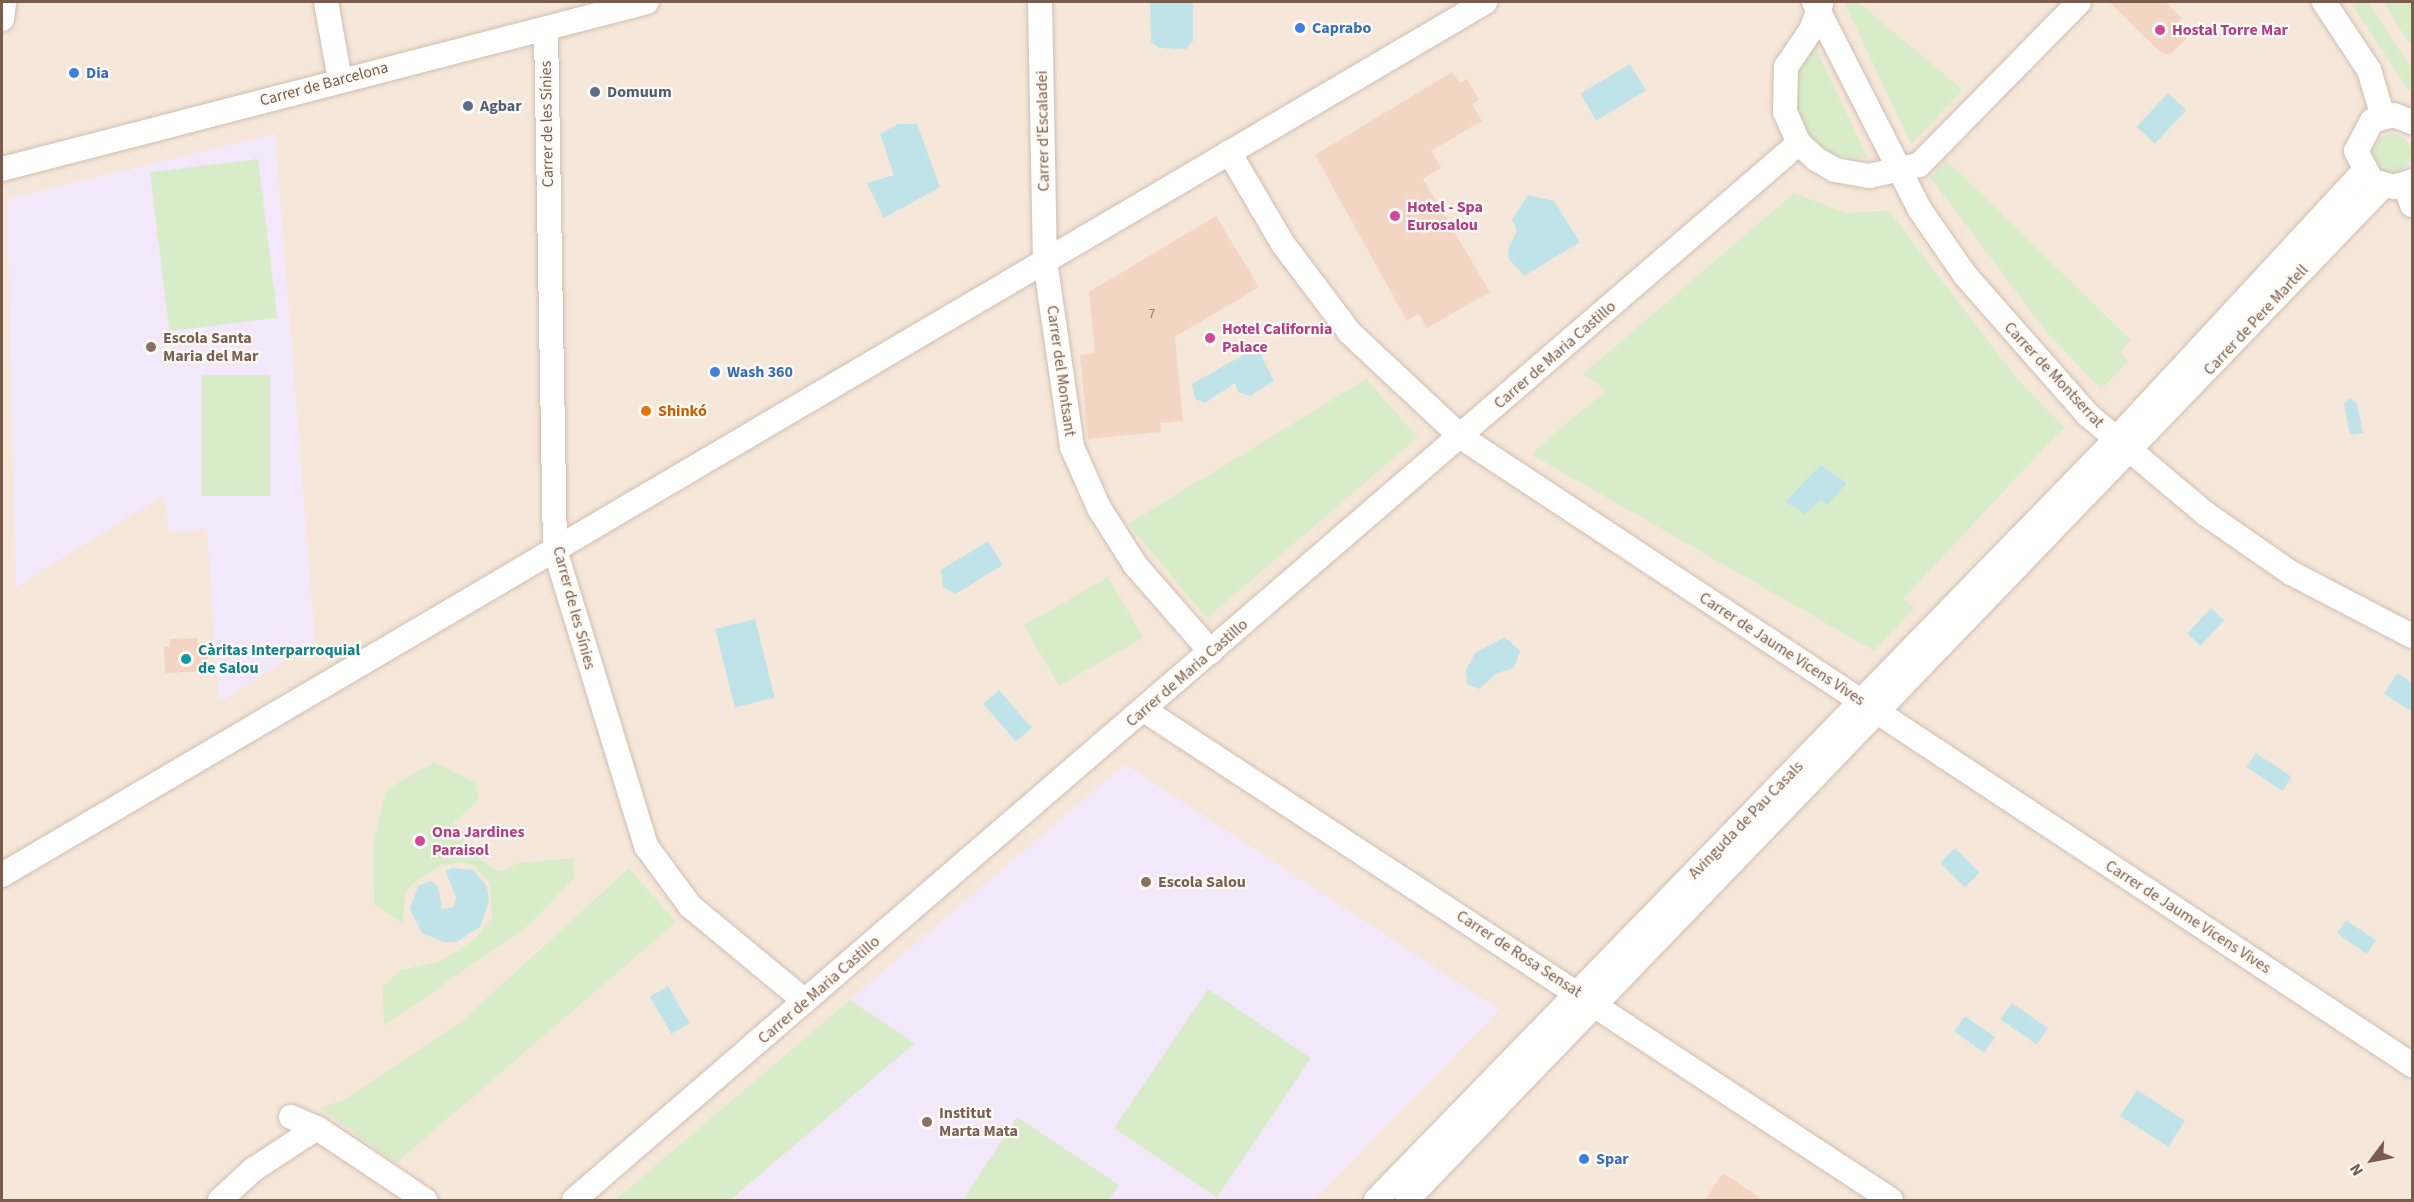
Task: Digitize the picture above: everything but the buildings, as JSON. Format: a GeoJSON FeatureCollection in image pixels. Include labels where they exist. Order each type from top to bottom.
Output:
{"type":"FeatureCollection","features":[{"type":"Feature","properties":{"kind":"street"},"geometry":{"type":"LineString","coordinates":[[2,19],[4,2]]}},
{"type":"Feature","properties":{"kind":"street"},"geometry":{"type":"LineString","coordinates":[[326,2],[340,80]]}},
{"type":"Feature","properties":{"kind":"street","name":"Carrer de Barcelona"},"geometry":{"type":"LineString","coordinates":[[2,169],[647,2]]}},
{"type":"Feature","properties":{"kind":"street","name":"Carrer d'Escaladei"},"geometry":{"type":"LineString","coordinates":[[1040,2],[1045,261]]}},
{"type":"Feature","properties":{"kind":"street"},"geometry":{"type":"LineString","coordinates":[[2,875],[1485,2]]}},
{"type":"Feature","properties":{"kind":"street"},"geometry":{"type":"LineString","coordinates":[[1818,5],[1784,78],[1785,112],[1799,143],[1816,159],[1846,174],[1897,172],[1919,165],[2079,2]]}},
{"type":"Feature","properties":{"kind":"street"},"geometry":{"type":"LineString","coordinates":[[2324,2],[2369,70],[2383,117]]}},
{"type":"Feature","properties":{"kind":"street","name":"Carrer de Montserrat"},"geometry":{"type":"LineString","coordinates":[[1818,5],[1897,172],[1963,272],[2023,344],[2123,446],[2291,573],[2412,636]]}},
{"type":"Feature","properties":{"kind":"street","name":"Carrer de les Sínies"},"geometry":{"type":"LineString","coordinates":[[546,29],[555,550],[646,846],[690,906],[806,1001]]}},
{"type":"Feature","properties":{"kind":"street"},"geometry":{"type":"LineString","coordinates":[[2383,117],[2412,122]]}},
{"type":"Feature","properties":{"kind":"street"},"geometry":{"type":"LineString","coordinates":[[2383,117],[2358,139],[2363,172],[2403,189]]}},
{"type":"Feature","properties":{"kind":"street","name":"Carrer de Maria Castillo"},"geometry":{"type":"LineString","coordinates":[[574,1200],[1799,143]]}},
{"type":"Feature","properties":{"kind":"street","name":"Carrer de Jaume Vicens Vives"},"geometry":{"type":"LineString","coordinates":[[1229,153],[1283,244],[1350,333],[1461,437],[2412,1065]]}},
{"type":"Feature","properties":{"kind":"street","name":"Carrer de Pere Martell"},"geometry":{"type":"LineString","coordinates":[[2123,446],[2363,172]]}},
{"type":"Feature","properties":{"kind":"street","name":"Carrer de Pere Martell"},"geometry":{"type":"LineString","coordinates":[[2123,446],[2403,189]]}},
{"type":"Feature","properties":{"kind":"street","name":"Carrer del Montsant"},"geometry":{"type":"LineString","coordinates":[[1045,261],[1072,447],[1100,508],[1136,566],[1211,652]]}},
{"type":"Feature","properties":{"kind":"street","name":"Avinguda de Pau Casals"},"geometry":{"type":"LineString","coordinates":[[1376,1200],[1587,998],[2123,446]]}},
{"type":"Feature","properties":{"kind":"street","name":"Carrer de Rosa Sensat"},"geometry":{"type":"LineString","coordinates":[[1144,710],[1587,998],[1891,1200]]}},
{"type":"Feature","properties":{"kind":"street","name":"Avinguda de Pau Casals"},"geometry":{"type":"LineString","coordinates":[[1407,1200],[1587,998]]}},
{"type":"Feature","properties":{"kind":"street"},"geometry":{"type":"LineString","coordinates":[[291,1117],[317,1128],[425,1200]]}},
{"type":"Feature","properties":{"kind":"street"},"geometry":{"type":"LineString","coordinates":[[220,1200],[254,1169],[317,1128]]}},
{"type":"Feature","properties":{"kind":"shaded area"},"geometry":{"type":"Polygon","coordinates":[[[2,2],[2412,2],[2412,1200],[2,1200],[2,2]]]}},
{"type":"Feature","properties":{"kind":"shaded area","name":"Escola Santa Maria del Mar"},"geometry":{"type":"Polygon","coordinates":[[[275,134],[315,642],[219,702],[207,529],[169,532],[164,495],[16,587],[7,199],[275,134]]]}},
{"type":"Feature","properties":{"kind":"shaded area","name":"Escola Salou"},"geometry":{"type":"Polygon","coordinates":[[[1125,764],[1500,1010],[1314,1200],[730,1200],[914,1043],[850,1000],[1125,764]]]}},
{"type":"Feature","properties":{"kind":"green space"},"geometry":{"type":"Polygon","coordinates":[[[1844,2],[1858,2],[1963,90],[1911,144],[1844,2]]]}},
{"type":"Feature","properties":{"kind":"green space"},"geometry":{"type":"Polygon","coordinates":[[[2350,2],[2368,2],[2412,69],[2412,95],[2350,2]]]}},
{"type":"Feature","properties":{"kind":"green space"},"geometry":{"type":"Polygon","coordinates":[[[2383,2],[2412,2],[2412,47],[2383,2]]]}},
{"type":"Feature","properties":{"kind":"green space"},"geometry":{"type":"Polygon","coordinates":[[[1816,49],[1868,158],[1839,157],[1814,145],[1796,120],[1796,68],[1816,49]]]}},
{"type":"Feature","properties":{"kind":"green space"},"geometry":{"type":"Polygon","coordinates":[[[2392,134],[2406,139],[2411,153],[2406,167],[2392,172],[2378,167],[2373,153],[2378,139],[2392,134]]]}},
{"type":"Feature","properties":{"kind":"green space"},"geometry":{"type":"Polygon","coordinates":[[[258,159],[277,318],[169,331],[150,172],[258,159]]]}},
{"type":"Feature","properties":{"kind":"green space"},"geometry":{"type":"Polygon","coordinates":[[[1946,160],[2131,340],[2120,352],[2128,361],[2101,389],[2049,335],[1930,177],[1946,160]]]}},
{"type":"Feature","properties":{"kind":"green space"},"geometry":{"type":"Polygon","coordinates":[[[1794,193],[1847,213],[1889,211],[2013,374],[2064,427],[1903,599],[1914,608],[1874,651],[1531,454],[1606,390],[1583,374],[1794,193]]]}},
{"type":"Feature","properties":{"kind":"green space"},"geometry":{"type":"Polygon","coordinates":[[[202,375],[270,375],[270,496],[202,496],[202,375]]]}},
{"type":"Feature","properties":{"kind":"green space"},"geometry":{"type":"Polygon","coordinates":[[[1366,379],[1418,437],[1207,618],[1128,524],[1366,379]]]}},
{"type":"Feature","properties":{"kind":"green space"},"geometry":{"type":"Polygon","coordinates":[[[1108,577],[1143,638],[1059,686],[1024,626],[1108,577]]]}},
{"type":"Feature","properties":{"kind":"green space"},"geometry":{"type":"Polygon","coordinates":[[[434,762],[475,783],[479,800],[453,823],[475,856],[499,872],[518,863],[574,858],[574,878],[529,925],[384,1026],[383,987],[400,970],[440,962],[474,940],[492,918],[490,883],[474,865],[462,862],[440,866],[412,884],[405,894],[403,924],[374,904],[373,843],[386,790],[434,762]]]}},
{"type":"Feature","properties":{"kind":"green space"},"geometry":{"type":"Polygon","coordinates":[[[629,868],[676,922],[396,1163],[320,1108],[342,1101],[461,1022],[629,868]]]}},
{"type":"Feature","properties":{"kind":"green space"},"geometry":{"type":"Polygon","coordinates":[[[1208,989],[1311,1058],[1217,1198],[1114,1128],[1208,989]]]}},
{"type":"Feature","properties":{"kind":"green space"},"geometry":{"type":"Polygon","coordinates":[[[850,1000],[915,1043],[730,1200],[615,1200],[850,1000]]]}},
{"type":"Feature","properties":{"kind":"green space"},"geometry":{"type":"Polygon","coordinates":[[[1017,1117],[1119,1185],[1109,1200],[963,1200],[1017,1117]]]}},
{"type":"Feature","properties":{"kind":"water"},"geometry":{"type":"Polygon","coordinates":[[[1150,2],[1193,2],[1193,41],[1186,49],[1159,48],[1151,42],[1150,2]]]}},
{"type":"Feature","properties":{"kind":"water"},"geometry":{"type":"Polygon","coordinates":[[[1630,64],[1646,91],[1596,120],[1580,94],[1630,64]]]}},
{"type":"Feature","properties":{"kind":"water"},"geometry":{"type":"Polygon","coordinates":[[[2168,93],[2186,110],[2155,144],[2137,127],[2168,93]]]}},
{"type":"Feature","properties":{"kind":"water"},"geometry":{"type":"Polygon","coordinates":[[[898,124],[917,124],[940,187],[884,218],[867,183],[894,175],[880,134],[898,124]]]}},
{"type":"Feature","properties":{"kind":"water"},"geometry":{"type":"Polygon","coordinates":[[[1528,195],[1554,201],[1580,242],[1524,276],[1509,259],[1508,249],[1517,231],[1512,219],[1528,195]]]}},
{"type":"Feature","properties":{"kind":"water"},"geometry":{"type":"Polygon","coordinates":[[[1257,347],[1274,381],[1250,396],[1238,392],[1235,383],[1205,403],[1195,399],[1192,384],[1257,347]]]}},
{"type":"Feature","properties":{"kind":"water"},"geometry":{"type":"Polygon","coordinates":[[[2350,398],[2357,404],[2363,433],[2350,435],[2344,405],[2350,398]]]}},
{"type":"Feature","properties":{"kind":"water"},"geometry":{"type":"Polygon","coordinates":[[[1821,465],[1847,483],[1828,504],[1820,500],[1805,514],[1785,502],[1821,465]]]}},
{"type":"Feature","properties":{"kind":"water"},"geometry":{"type":"Polygon","coordinates":[[[988,541],[1003,565],[955,594],[943,587],[941,570],[988,541]]]}},
{"type":"Feature","properties":{"kind":"water"},"geometry":{"type":"Polygon","coordinates":[[[2211,608],[2224,620],[2200,646],[2187,634],[2211,608]]]}},
{"type":"Feature","properties":{"kind":"water"},"geometry":{"type":"Polygon","coordinates":[[[755,619],[775,698],[735,708],[715,629],[755,619]]]}},
{"type":"Feature","properties":{"kind":"water"},"geometry":{"type":"Polygon","coordinates":[[[1505,637],[1520,651],[1514,668],[1497,673],[1479,689],[1467,684],[1466,670],[1475,653],[1505,637]]]}},
{"type":"Feature","properties":{"kind":"water"},"geometry":{"type":"Polygon","coordinates":[[[2397,673],[2412,683],[2412,712],[2384,694],[2397,673]]]}},
{"type":"Feature","properties":{"kind":"water"},"geometry":{"type":"Polygon","coordinates":[[[999,690],[1032,728],[1016,742],[983,704],[999,690]]]}},
{"type":"Feature","properties":{"kind":"water"},"geometry":{"type":"Polygon","coordinates":[[[2256,753],[2292,777],[2282,791],[2246,767],[2256,753]]]}},
{"type":"Feature","properties":{"kind":"water"},"geometry":{"type":"Polygon","coordinates":[[[1955,848],[1980,873],[1965,888],[1940,863],[1955,848]]]}},
{"type":"Feature","properties":{"kind":"water"},"geometry":{"type":"Polygon","coordinates":[[[452,868],[474,870],[487,887],[489,901],[480,927],[456,942],[444,942],[422,933],[410,909],[418,886],[431,881],[438,886],[442,909],[454,907],[456,897],[445,871],[452,868]]]}},
{"type":"Feature","properties":{"kind":"water"},"geometry":{"type":"Polygon","coordinates":[[[2346,920],[2376,940],[2367,953],[2337,933],[2346,920]]]}},
{"type":"Feature","properties":{"kind":"water"},"geometry":{"type":"Polygon","coordinates":[[[668,986],[690,1023],[671,1034],[650,996],[668,986]]]}},
{"type":"Feature","properties":{"kind":"water"},"geometry":{"type":"Polygon","coordinates":[[[2012,1003],[2048,1028],[2037,1045],[2001,1019],[2012,1003]]]}},
{"type":"Feature","properties":{"kind":"water"},"geometry":{"type":"Polygon","coordinates":[[[1965,1016],[1995,1037],[1984,1053],[1954,1032],[1965,1016]]]}},
{"type":"Feature","properties":{"kind":"water"},"geometry":{"type":"Polygon","coordinates":[[[2137,1090],[2185,1121],[2168,1147],[2120,1116],[2137,1090]]]}},
{"type":"Feature","properties":{"kind":"place","name":"Caprabo"},"geometry":{"type":"Point","coordinates":[1300,28]}},
{"type":"Feature","properties":{"kind":"place","name":"Hostal Torre Mar"},"geometry":{"type":"Point","coordinates":[2160,30]}},
{"type":"Feature","properties":{"kind":"place","name":"Dia"},"geometry":{"type":"Point","coordinates":[74,73]}},
{"type":"Feature","properties":{"kind":"place","name":"Domuum"},"geometry":{"type":"Point","coordinates":[595,92]}},
{"type":"Feature","properties":{"kind":"place","name":"Agbar"},"geometry":{"type":"Point","coordinates":[468,106]}},
{"type":"Feature","properties":{"kind":"place","name":"Hotel - Spa Eurosalou"},"geometry":{"type":"Point","coordinates":[1395,216]}},
{"type":"Feature","properties":{"kind":"place","name":"Hotel California Palace"},"geometry":{"type":"Point","coordinates":[1210,338]}},
{"type":"Feature","properties":{"kind":"place","name":"Escola Santa Maria del Mar"},"geometry":{"type":"Point","coordinates":[151,347]}},
{"type":"Feature","properties":{"kind":"place","name":"Wash 360"},"geometry":{"type":"Point","coordinates":[715,372]}},
{"type":"Feature","properties":{"kind":"place","name":"Shinkó"},"geometry":{"type":"Point","coordinates":[646,411]}},
{"type":"Feature","properties":{"kind":"place","name":"Càritas Interparroquial de Salou"},"geometry":{"type":"Point","coordinates":[186,659]}},
{"type":"Feature","properties":{"kind":"place","name":"Ona Jardines Paraisol"},"geometry":{"type":"Point","coordinates":[420,841]}},
{"type":"Feature","properties":{"kind":"place","name":"Escola Salou"},"geometry":{"type":"Point","coordinates":[1146,882]}},
{"type":"Feature","properties":{"kind":"place","name":"Institut Marta Mata"},"geometry":{"type":"Point","coordinates":[927,1122]}},
{"type":"Feature","properties":{"kind":"place","name":"Spar"},"geometry":{"type":"Point","coordinates":[1584,1159]}}]}
